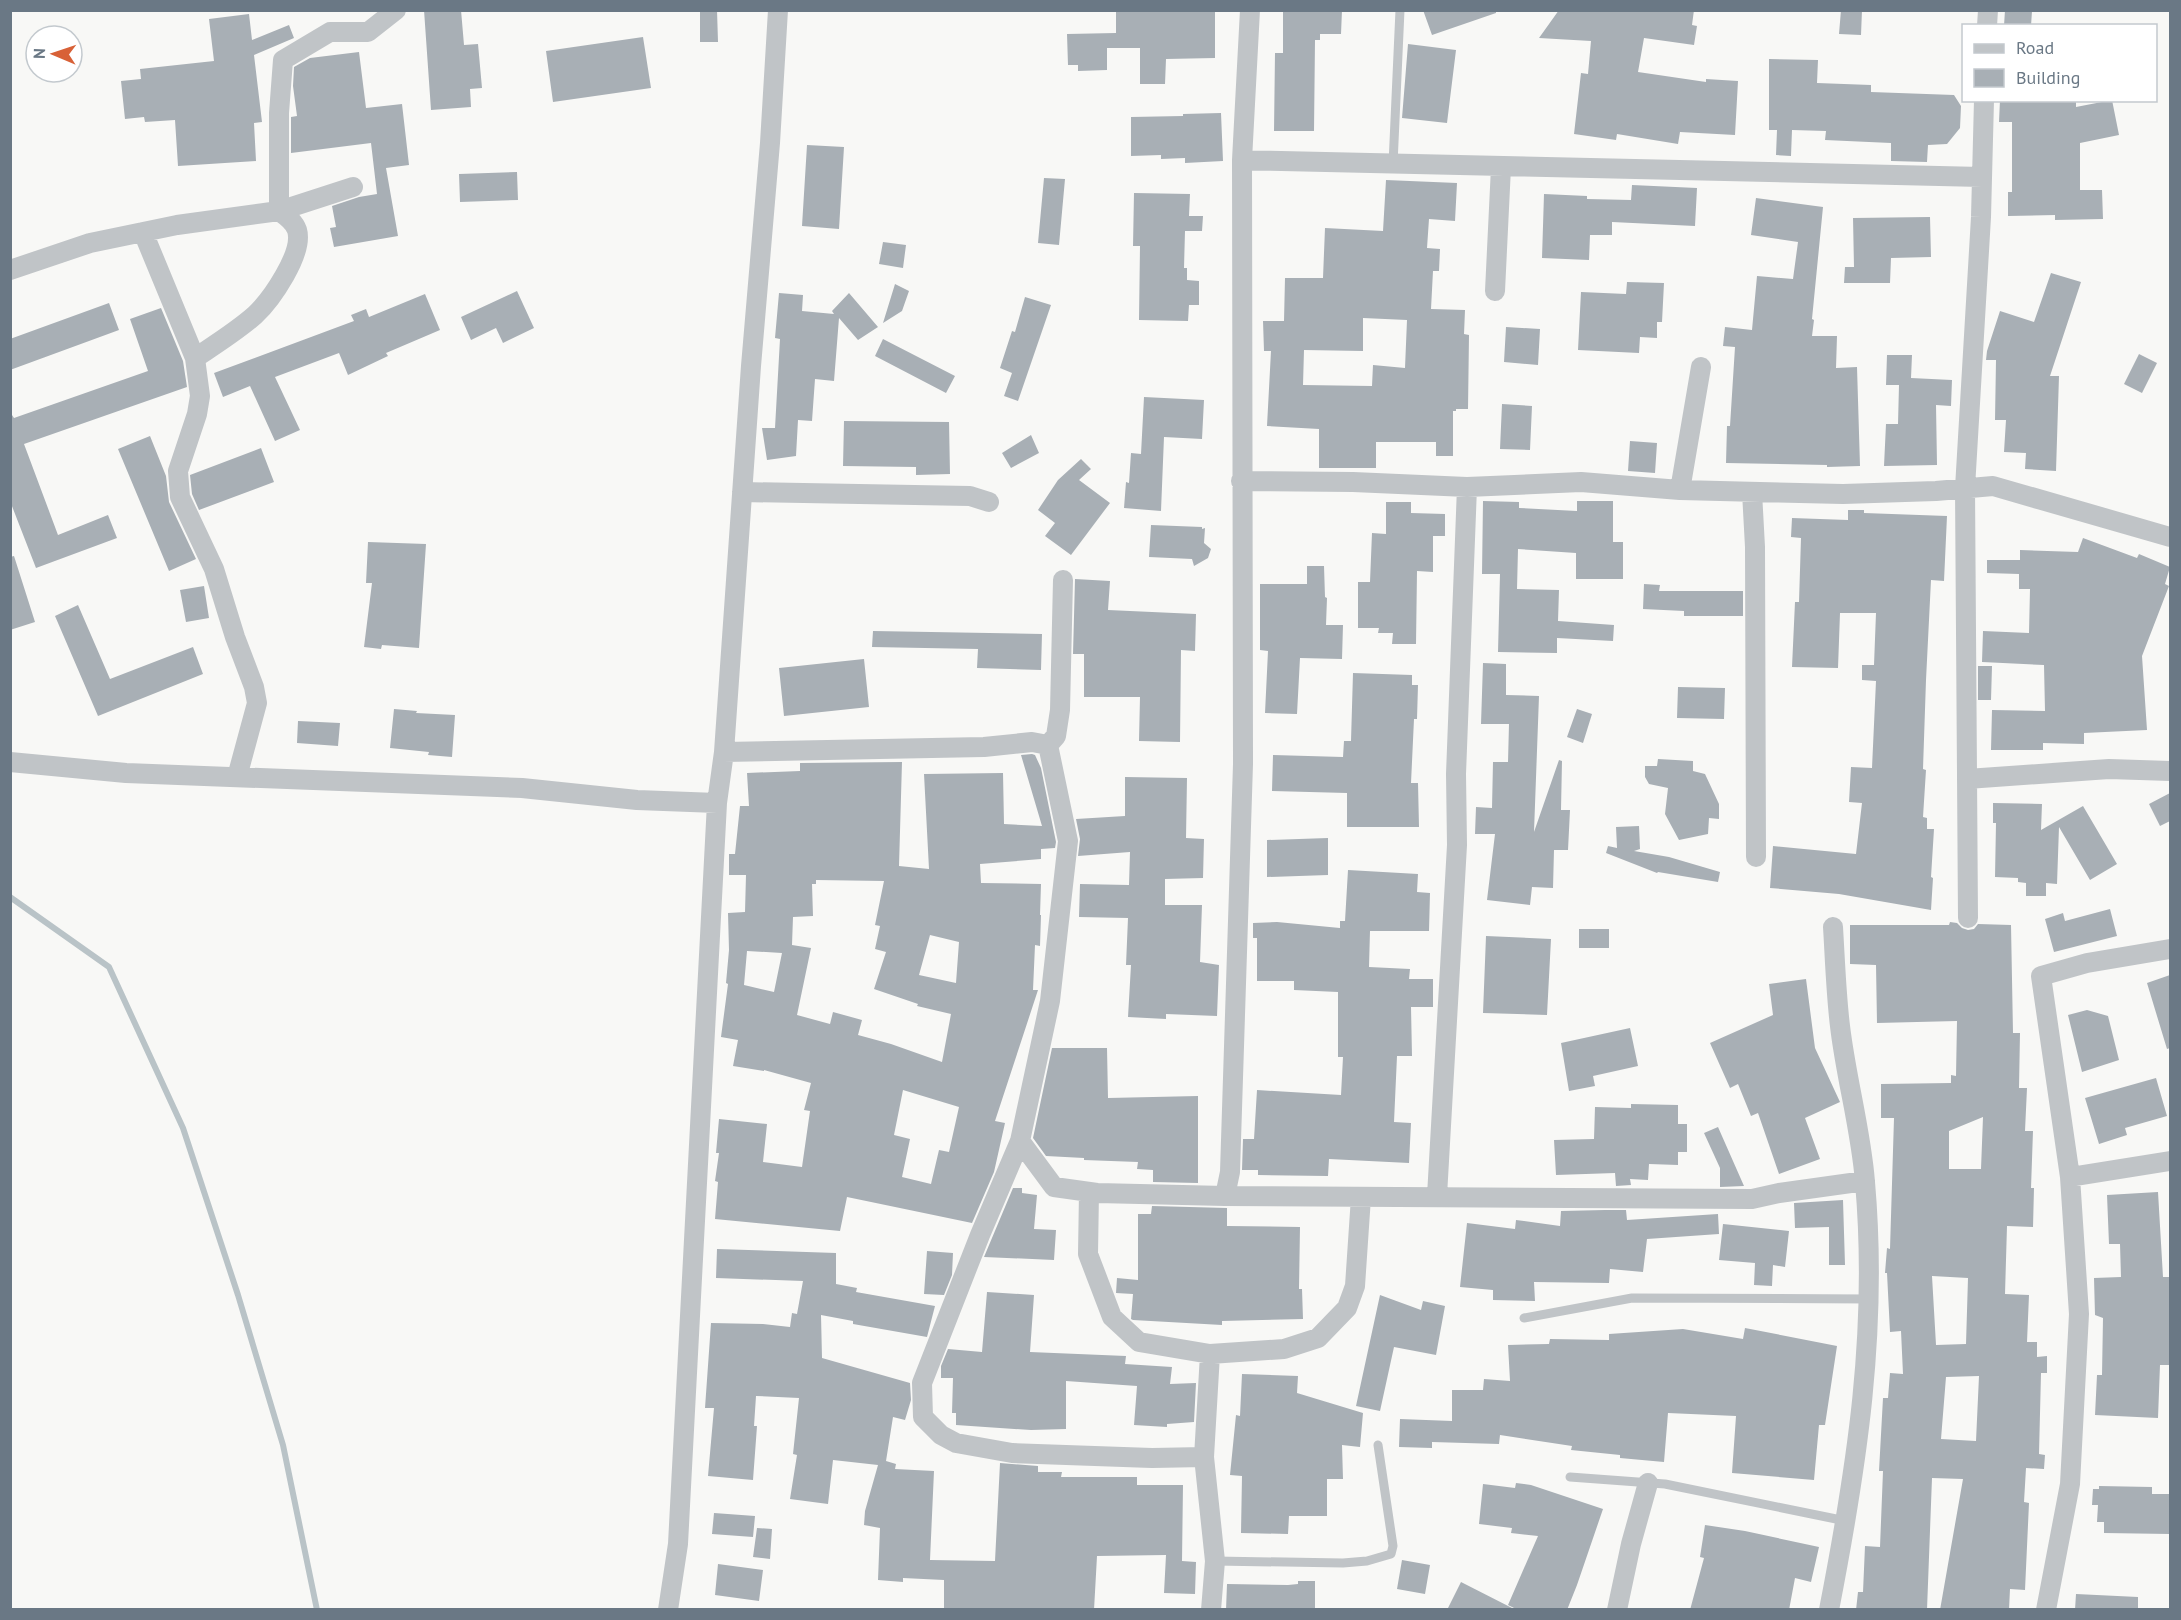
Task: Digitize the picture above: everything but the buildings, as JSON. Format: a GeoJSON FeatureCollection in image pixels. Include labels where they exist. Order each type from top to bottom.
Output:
{"type":"FeatureCollection","features":[{"type":"Feature","properties":{"kind":"street"},"geometry":{"type":"LineString","coordinates":[[279,211],[279,113],[283,60],[330,32],[368,32],[396,10]]}},
{"type":"Feature","properties":{"kind":"street"},"geometry":{"type":"LineString","coordinates":[[668,1610],[678,1544],[717,803],[724,752],[778,10]]}},
{"type":"Feature","properties":{"kind":"street"},"geometry":{"type":"LineString","coordinates":[[1225,1196],[1230,1172],[1243,764],[1242,160],[1250,10]]}},
{"type":"Feature","properties":{"kind":"street"},"geometry":{"type":"LineString","coordinates":[[1968,918],[1965,489],[1984,102]]}},
{"type":"Feature","properties":{"kind":"street"},"geometry":{"type":"LineString","coordinates":[[1242,160],[1982,177]]}},
{"type":"Feature","properties":{"kind":"street"},"geometry":{"type":"LineString","coordinates":[[1495,291],[1501,167]]}},
{"type":"Feature","properties":{"kind":"street"},"geometry":{"type":"LineString","coordinates":[[10,270],[90,243],[143,232],[279,211],[353,187]]}},
{"type":"Feature","properties":{"kind":"street"},"geometry":{"type":"LineString","coordinates":[[195,358],[258,313],[269,300],[287,270],[297,248],[298,232],[291,220],[279,211]]}},
{"type":"Feature","properties":{"kind":"street"},"geometry":{"type":"LineString","coordinates":[[143,232],[195,358],[200,396],[177,478],[180,498],[214,569],[234,637],[254,687],[257,703],[237,777]]}},
{"type":"Feature","properties":{"kind":"street"},"geometry":{"type":"LineString","coordinates":[[1680,490],[1701,366]]}},
{"type":"Feature","properties":{"kind":"street"},"geometry":{"type":"LineString","coordinates":[[1241,480],[1467,487],[1581,482],[1680,490],[1843,494],[1993,486],[2170,537]]}},
{"type":"Feature","properties":{"kind":"street"},"geometry":{"type":"LineString","coordinates":[[1437,1196],[1457,844],[1456,774],[1467,487]]}},
{"type":"Feature","properties":{"kind":"street"},"geometry":{"type":"LineString","coordinates":[[742,492],[970,496],[989,502]]}},
{"type":"Feature","properties":{"kind":"street"},"geometry":{"type":"LineString","coordinates":[[1752,492],[1755,548],[1756,857]]}},
{"type":"Feature","properties":{"kind":"street"},"geometry":{"type":"LineString","coordinates":[[1048,746],[1056,736],[1060,710],[1064,580]]}},
{"type":"Feature","properties":{"kind":"street"},"geometry":{"type":"LineString","coordinates":[[724,752],[984,747],[1032,742],[1048,746]]}},
{"type":"Feature","properties":{"kind":"street"},"geometry":{"type":"LineString","coordinates":[[1048,746],[1068,841],[1050,1001],[1020,1141],[922,1383],[923,1416],[941,1435],[956,1443],[1012,1453],[1152,1458],[1204,1457]]}},
{"type":"Feature","properties":{"kind":"street"},"geometry":{"type":"LineString","coordinates":[[10,762],[126,773],[522,788],[637,800],[717,803]]}},
{"type":"Feature","properties":{"kind":"street"},"geometry":{"type":"LineString","coordinates":[[1967,779],[2109,769],[2170,771]]}},
{"type":"Feature","properties":{"kind":"street"},"geometry":{"type":"LineString","coordinates":[[1829,1610],[1846,1521],[1863,1403],[1870,1299],[1865,1181],[1840,1025],[1833,927]]}},
{"type":"Feature","properties":{"kind":"street"},"geometry":{"type":"LineString","coordinates":[[2046,1610],[2070,1484],[2079,1314],[2070,1177],[2041,976],[2087,963],[2170,949]]}},
{"type":"Feature","properties":{"kind":"street"},"geometry":{"type":"LineString","coordinates":[[1020,1141],[1054,1187],[1089,1192],[1225,1196],[1752,1200],[1779,1193],[1865,1181]]}},
{"type":"Feature","properties":{"kind":"street"},"geometry":{"type":"LineString","coordinates":[[2070,1177],[2170,1161]]}},
{"type":"Feature","properties":{"kind":"street"},"geometry":{"type":"LineString","coordinates":[[1089,1192],[1088,1254],[1112,1317],[1139,1342],[1210,1354],[1284,1349],[1318,1338],[1347,1308],[1355,1286],[1361,1197]]}},
{"type":"Feature","properties":{"kind":"street"},"geometry":{"type":"LineString","coordinates":[[1210,1354],[1204,1457],[1215,1560],[1211,1610]]}},
{"type":"Feature","properties":{"kind":"street"},"geometry":{"type":"LineString","coordinates":[[1617,1610],[1631,1544],[1648,1483]]}},
{"type":"Feature","properties":{"kind":"lane"},"geometry":{"type":"LineString","coordinates":[[1393,164],[1400,10]]}},
{"type":"Feature","properties":{"kind":"lane"},"geometry":{"type":"LineString","coordinates":[[1524,1318],[1632,1298],[1870,1299]]}},
{"type":"Feature","properties":{"kind":"lane"},"geometry":{"type":"LineString","coordinates":[[1215,1560],[1343,1563],[1367,1561],[1391,1554],[1394,1546],[1378,1445]]}},
{"type":"Feature","properties":{"kind":"lane"},"geometry":{"type":"LineString","coordinates":[[1570,1477],[1665,1484],[1846,1521]]}},
{"type":"Feature","properties":{"kind":"waterway"},"geometry":{"type":"LineString","coordinates":[[10,897],[109,967],[183,1128],[238,1295],[283,1445],[317,1610]]}}]}
